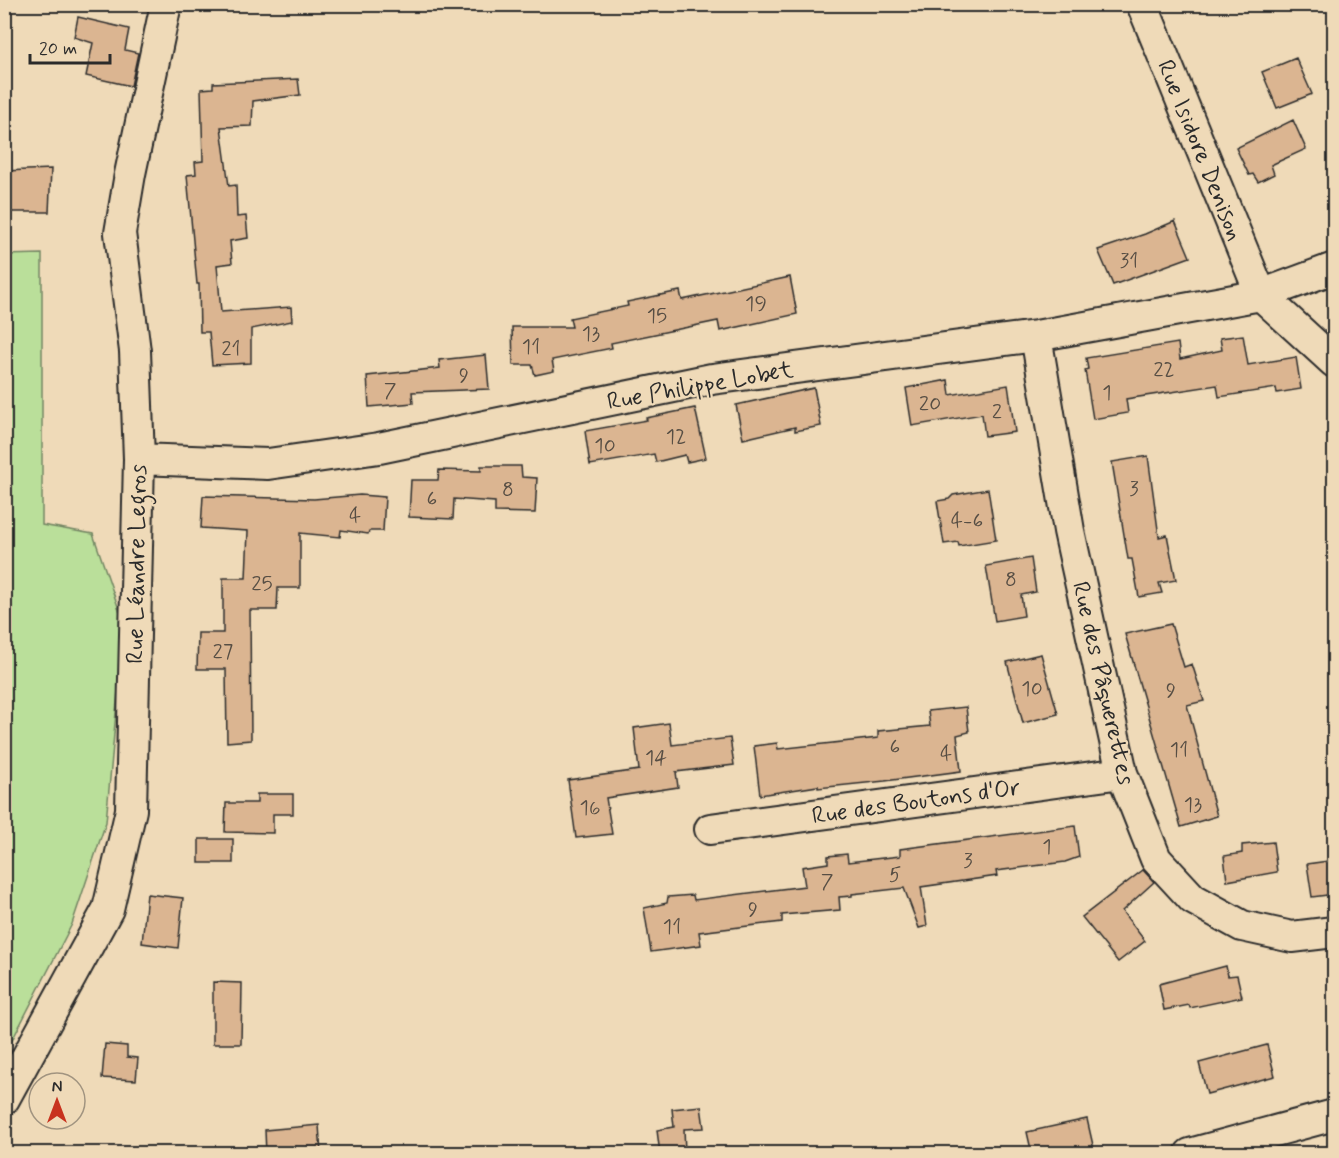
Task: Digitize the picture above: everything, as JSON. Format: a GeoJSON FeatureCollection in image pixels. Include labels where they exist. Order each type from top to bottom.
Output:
{"type":"FeatureCollection","features":[{"type":"Feature","properties":{"kind":"street","name":"Rue Léandre Legros"},"geometry":{"type":"LineString","coordinates":[[4,1099],[108,909],[131,810],[139,459],[135,351],[120,233],[130,174],[166,4]]}},
{"type":"Feature","properties":{"kind":"street","name":"Rue Isidore Denison"},"geometry":{"type":"LineString","coordinates":[[1142,4],[1261,295]]}},
{"type":"Feature","properties":{"kind":"street","name":"Rue Philippe Lobet"},"geometry":{"type":"LineString","coordinates":[[139,459],[268,464],[379,448],[712,379],[1036,336],[1261,295],[1335,268]]}},
{"type":"Feature","properties":{"kind":"street"},"geometry":{"type":"LineString","coordinates":[[1261,295],[1335,362]]}},
{"type":"Feature","properties":{"kind":"street","name":"Rue des Pâquerettes"},"geometry":{"type":"LineString","coordinates":[[1036,336],[1069,531],[1122,773],[1156,859],[1193,899],[1242,926],[1292,937],[1335,932]]}},
{"type":"Feature","properties":{"kind":"street","name":"Rue des Boutons d'Or"},"geometry":{"type":"LineString","coordinates":[[710,829],[1122,773]]}},
{"type":"Feature","properties":{"kind":"street"},"geometry":{"type":"LineString","coordinates":[[1190,1154],[1335,1115]]}},
{"type":"Feature","properties":{"kind":"green space"},"geometry":{"type":"Polygon","coordinates":[[[42,254],[42,525],[93,534],[124,624],[106,822],[72,924],[5,1054],[4,255],[42,254]]]}},
{"type":"Feature","properties":{"kind":"building"},"geometry":{"type":"Polygon","coordinates":[[[78,17],[129,29],[125,50],[138,53],[131,86],[86,76],[93,43],[74,37],[78,17]]]}},
{"type":"Feature","properties":{"kind":"building"},"geometry":{"type":"Polygon","coordinates":[[[1296,58],[1312,94],[1277,108],[1262,72],[1296,58]]]}},
{"type":"Feature","properties":{"kind":"building"},"geometry":{"type":"Polygon","coordinates":[[[298,79],[300,95],[253,101],[252,126],[221,127],[229,186],[236,185],[237,217],[246,216],[248,238],[230,241],[232,263],[217,265],[221,312],[291,307],[292,321],[251,329],[251,363],[212,365],[209,332],[200,332],[199,284],[197,284],[187,175],[196,174],[195,162],[203,161],[201,89],[213,88],[213,83],[298,79]]]}},
{"type":"Feature","properties":{"kind":"building"},"geometry":{"type":"Polygon","coordinates":[[[1293,120],[1306,149],[1271,165],[1274,174],[1258,182],[1253,174],[1249,175],[1236,148],[1293,120]]]}},
{"type":"Feature","properties":{"kind":"building"},"geometry":{"type":"Polygon","coordinates":[[[51,169],[49,212],[4,212],[4,171],[51,169]]]}},
{"type":"Feature","properties":{"kind":"building"},"geometry":{"type":"Polygon","coordinates":[[[1175,221],[1190,257],[1113,285],[1098,250],[1175,221]]]}},
{"type":"Feature","properties":{"kind":"building"},"geometry":{"type":"Polygon","coordinates":[[[790,277],[797,314],[720,331],[718,321],[611,343],[612,348],[552,360],[554,371],[535,375],[532,365],[513,365],[512,327],[572,327],[570,318],[628,306],[627,302],[680,291],[682,300],[790,277]]]}},
{"type":"Feature","properties":{"kind":"building"},"geometry":{"type":"Polygon","coordinates":[[[1243,335],[1248,365],[1296,357],[1301,389],[1277,393],[1276,388],[1219,397],[1217,385],[1126,399],[1128,413],[1093,419],[1085,370],[1088,369],[1086,358],[1178,343],[1180,359],[1222,350],[1220,338],[1243,335]]]}},
{"type":"Feature","properties":{"kind":"building"},"geometry":{"type":"Polygon","coordinates":[[[486,355],[489,389],[412,392],[413,403],[369,407],[367,376],[440,368],[439,360],[486,355]]]}},
{"type":"Feature","properties":{"kind":"building"},"geometry":{"type":"Polygon","coordinates":[[[948,380],[950,395],[1008,385],[1015,432],[985,436],[982,414],[912,426],[906,388],[948,380]]]}},
{"type":"Feature","properties":{"kind":"building"},"geometry":{"type":"Polygon","coordinates":[[[814,388],[821,426],[795,431],[795,427],[743,439],[736,405],[814,388]]]}},
{"type":"Feature","properties":{"kind":"building"},"geometry":{"type":"Polygon","coordinates":[[[695,408],[706,458],[687,462],[685,455],[656,462],[654,454],[590,465],[585,431],[647,420],[646,418],[695,408]]]}},
{"type":"Feature","properties":{"kind":"building"},"geometry":{"type":"Polygon","coordinates":[[[1148,456],[1159,537],[1167,535],[1176,580],[1159,583],[1162,593],[1139,597],[1132,559],[1128,559],[1112,462],[1148,456]]]}},
{"type":"Feature","properties":{"kind":"building"},"geometry":{"type":"Polygon","coordinates":[[[481,466],[521,466],[522,477],[537,478],[535,513],[495,512],[495,502],[454,499],[453,519],[409,517],[411,480],[438,480],[439,470],[481,471],[481,466]]]}},
{"type":"Feature","properties":{"kind":"building"},"geometry":{"type":"Polygon","coordinates":[[[988,489],[996,540],[959,546],[958,542],[944,544],[937,501],[949,499],[953,495],[988,489]]]}},
{"type":"Feature","properties":{"kind":"building"},"geometry":{"type":"Polygon","coordinates":[[[360,495],[385,497],[383,531],[369,531],[368,534],[341,530],[340,537],[300,533],[300,588],[278,588],[277,610],[250,610],[251,740],[227,742],[226,669],[197,669],[198,633],[223,633],[223,578],[246,578],[248,531],[201,528],[203,496],[314,499],[360,495]]]}},
{"type":"Feature","properties":{"kind":"building"},"geometry":{"type":"Polygon","coordinates":[[[1031,558],[1036,592],[1021,595],[1024,616],[995,621],[986,566],[1031,558]]]}},
{"type":"Feature","properties":{"kind":"building"},"geometry":{"type":"Polygon","coordinates":[[[1171,624],[1184,667],[1192,664],[1204,701],[1187,705],[1217,816],[1181,827],[1125,634],[1171,624]]]}},
{"type":"Feature","properties":{"kind":"building"},"geometry":{"type":"Polygon","coordinates":[[[1041,654],[1058,714],[1023,723],[1007,662],[1041,654]]]}},
{"type":"Feature","properties":{"kind":"building"},"geometry":{"type":"Polygon","coordinates":[[[966,707],[969,732],[957,735],[961,771],[885,781],[818,788],[818,786],[760,795],[754,746],[777,743],[778,749],[878,738],[878,731],[930,726],[928,711],[966,707]]]}},
{"type":"Feature","properties":{"kind":"building"},"geometry":{"type":"Polygon","coordinates":[[[669,723],[672,745],[730,738],[734,765],[676,772],[678,787],[606,798],[612,834],[576,838],[568,780],[639,770],[634,728],[669,723]]]}},
{"type":"Feature","properties":{"kind":"building"},"geometry":{"type":"Polygon","coordinates":[[[257,794],[293,794],[293,814],[273,814],[273,833],[225,832],[226,803],[257,803],[257,794]]]}},
{"type":"Feature","properties":{"kind":"building"},"geometry":{"type":"Polygon","coordinates":[[[1075,826],[1079,857],[1065,862],[996,871],[997,876],[921,887],[927,926],[919,928],[904,888],[839,897],[840,910],[782,915],[782,922],[699,932],[701,945],[651,952],[644,908],[667,903],[668,897],[693,895],[694,900],[805,886],[802,867],[828,863],[828,856],[847,854],[848,862],[900,856],[900,849],[1075,826]]]}},
{"type":"Feature","properties":{"kind":"building"},"geometry":{"type":"Polygon","coordinates":[[[199,839],[233,839],[233,863],[199,863],[199,839]]]}},
{"type":"Feature","properties":{"kind":"building"},"geometry":{"type":"Polygon","coordinates":[[[1273,842],[1277,872],[1227,881],[1224,856],[1242,853],[1242,845],[1273,842]]]}},
{"type":"Feature","properties":{"kind":"building"},"geometry":{"type":"Polygon","coordinates":[[[1335,860],[1335,894],[1312,897],[1307,864],[1335,860]]]}},
{"type":"Feature","properties":{"kind":"building"},"geometry":{"type":"Polygon","coordinates":[[[1143,870],[1154,882],[1122,911],[1145,941],[1118,962],[1082,917],[1143,870]]]}},
{"type":"Feature","properties":{"kind":"building"},"geometry":{"type":"Polygon","coordinates":[[[147,894],[183,898],[178,948],[142,943],[147,894]]]}},
{"type":"Feature","properties":{"kind":"building"},"geometry":{"type":"Polygon","coordinates":[[[1226,966],[1228,976],[1237,975],[1242,997],[1190,1008],[1189,1005],[1164,1010],[1159,984],[1226,966]]]}},
{"type":"Feature","properties":{"kind":"building"},"geometry":{"type":"Polygon","coordinates":[[[213,982],[242,983],[241,1044],[213,1044],[213,982]]]}},
{"type":"Feature","properties":{"kind":"building"},"geometry":{"type":"Polygon","coordinates":[[[105,1044],[127,1046],[127,1057],[138,1058],[136,1080],[102,1078],[105,1044]]]}},
{"type":"Feature","properties":{"kind":"building"},"geometry":{"type":"Polygon","coordinates":[[[1267,1045],[1275,1076],[1207,1094],[1199,1063],[1267,1045]]]}},
{"type":"Feature","properties":{"kind":"building"},"geometry":{"type":"Polygon","coordinates":[[[701,1106],[704,1128],[684,1129],[685,1152],[660,1154],[657,1130],[674,1127],[672,1109],[701,1106]]]}},
{"type":"Feature","properties":{"kind":"building"},"geometry":{"type":"Polygon","coordinates":[[[1087,1119],[1095,1154],[1032,1154],[1027,1132],[1087,1119]]]}},
{"type":"Feature","properties":{"kind":"building"},"geometry":{"type":"Polygon","coordinates":[[[319,1125],[321,1154],[266,1154],[265,1130],[319,1125]]]}}]}
